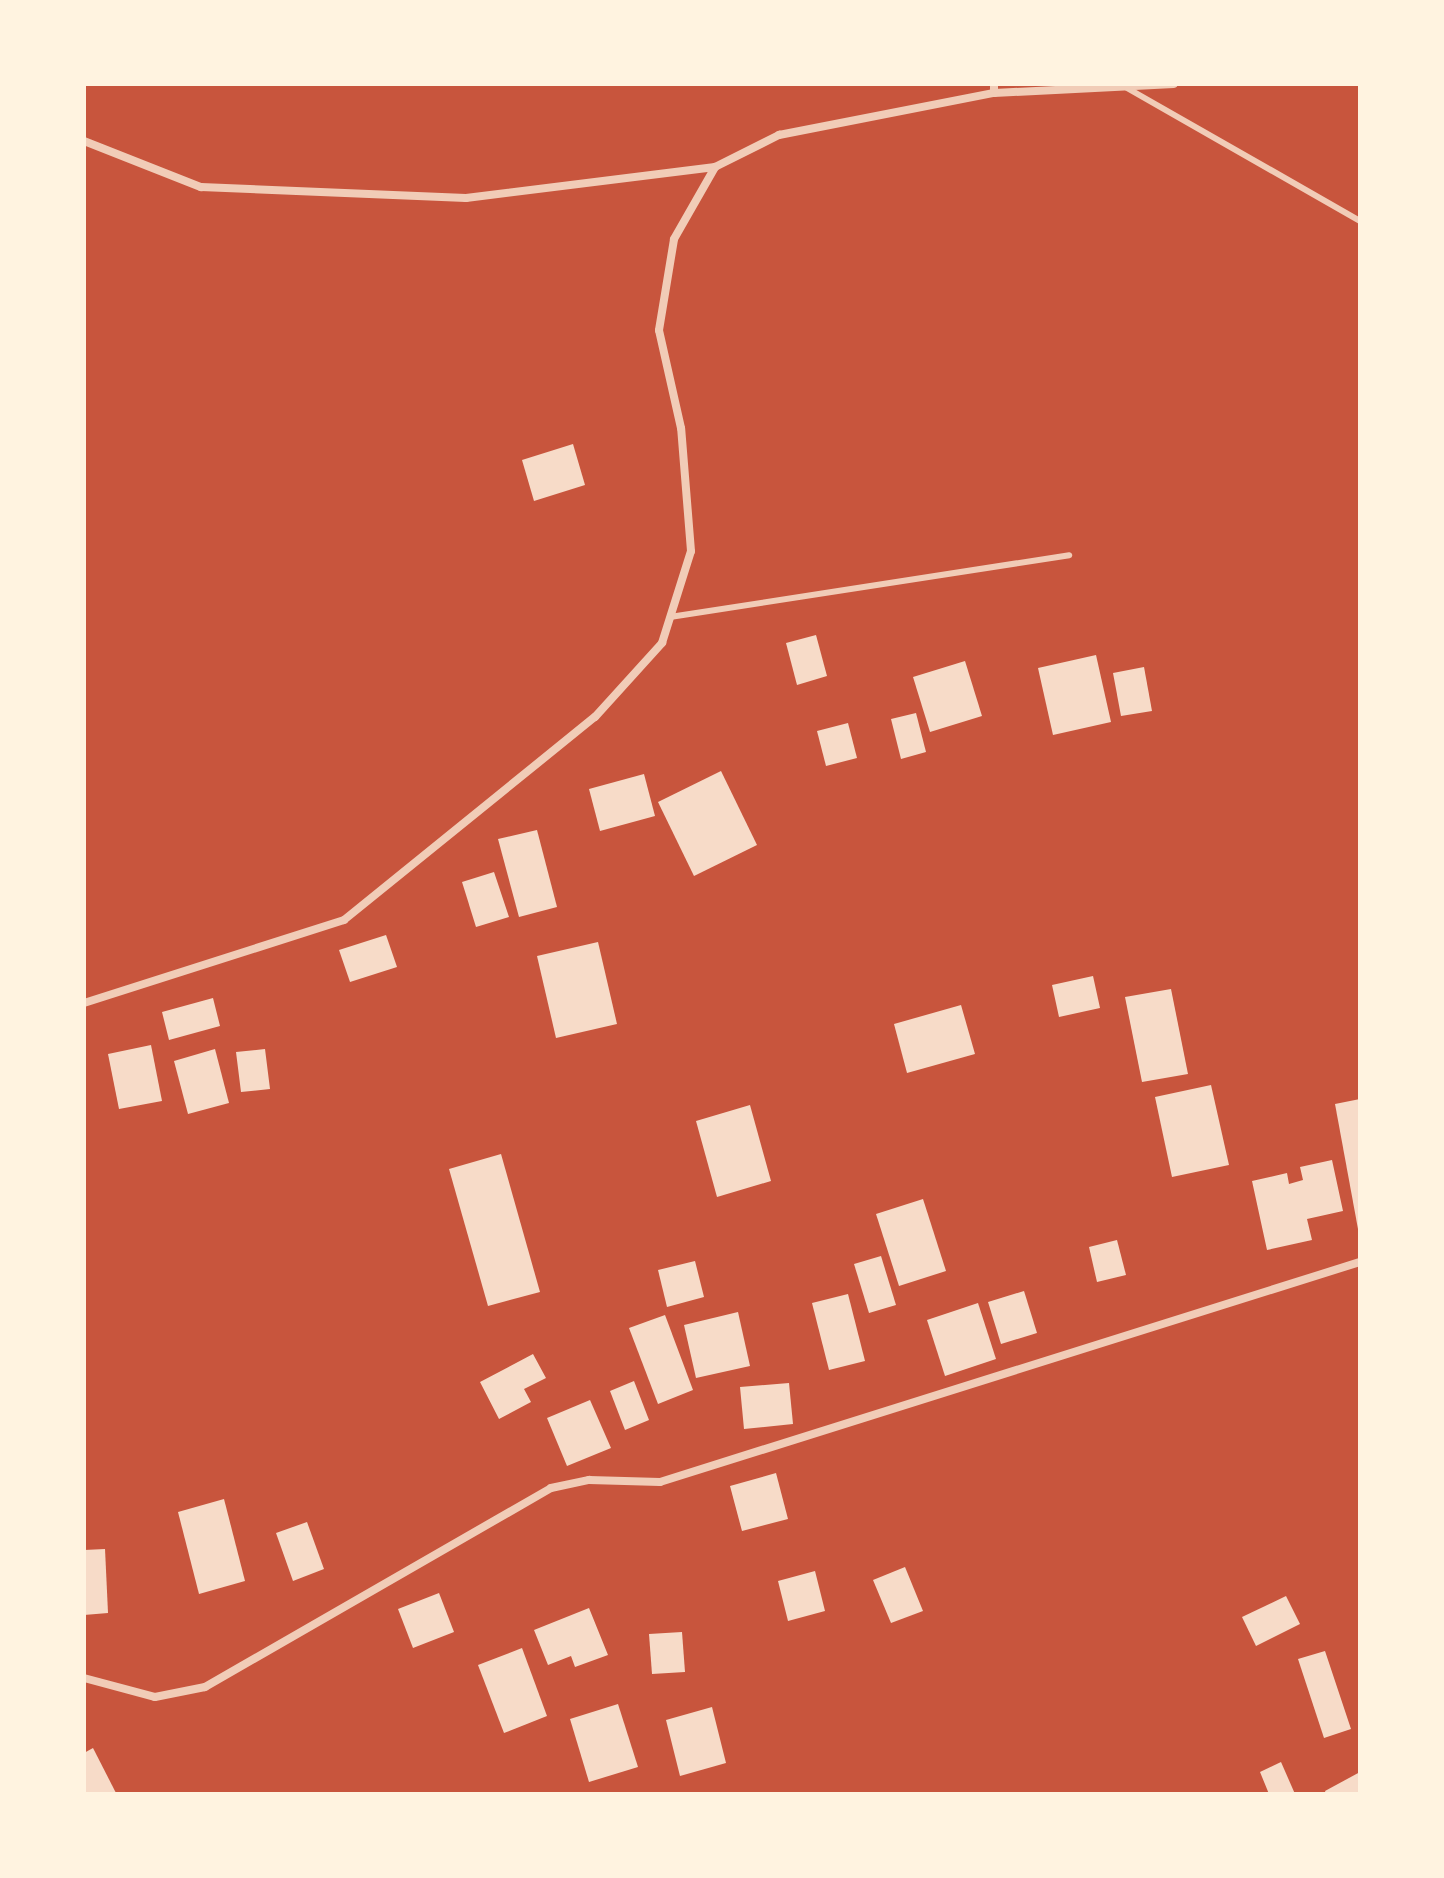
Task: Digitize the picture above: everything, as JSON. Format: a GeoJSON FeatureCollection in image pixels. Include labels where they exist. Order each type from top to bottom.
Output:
{"type":"FeatureCollection","features":[{"type":"Feature","properties":{"kind":"street"},"geometry":{"type":"LineString","coordinates":[[84,141],[201,187],[466,198],[715,167],[779,135],[994,89],[1174,84]]}},
{"type":"Feature","properties":{"kind":"street"},"geometry":{"type":"LineString","coordinates":[[84,1003],[344,920],[595,717],[662,643],[691,551],[681,428],[659,330],[674,239],[715,167]]}},
{"type":"Feature","properties":{"kind":"street"},"geometry":{"type":"LineString","coordinates":[[84,1678],[155,1697],[205,1687],[551,1488],[589,1480],[660,1482],[1360,1262]]}},
{"type":"Feature","properties":{"kind":"lane"},"geometry":{"type":"LineString","coordinates":[[1124,86],[1360,221]]}},
{"type":"Feature","properties":{"kind":"lane"},"geometry":{"type":"LineString","coordinates":[[670,617],[1069,555]]}},
{"type":"Feature","properties":{"kind":"building"},"geometry":{"type":"Polygon","coordinates":[[[573,444],[585,485],[534,501],[522,460],[573,444]]]}},
{"type":"Feature","properties":{"kind":"building"},"geometry":{"type":"Polygon","coordinates":[[[816,635],[827,676],[797,685],[786,643],[816,635]]]}},
{"type":"Feature","properties":{"kind":"building"},"geometry":{"type":"Polygon","coordinates":[[[1096,655],[1111,722],[1053,735],[1038,668],[1096,655]]]}},
{"type":"Feature","properties":{"kind":"building"},"geometry":{"type":"Polygon","coordinates":[[[965,661],[982,716],[930,732],[913,677],[965,661]]]}},
{"type":"Feature","properties":{"kind":"building"},"geometry":{"type":"Polygon","coordinates":[[[1144,667],[1152,711],[1121,716],[1113,673],[1144,667]]]}},
{"type":"Feature","properties":{"kind":"building"},"geometry":{"type":"Polygon","coordinates":[[[916,713],[926,752],[901,759],[891,719],[916,713]]]}},
{"type":"Feature","properties":{"kind":"building"},"geometry":{"type":"Polygon","coordinates":[[[848,723],[857,758],[826,766],[817,731],[848,723]]]}},
{"type":"Feature","properties":{"kind":"building"},"geometry":{"type":"Polygon","coordinates":[[[721,771],[757,845],[694,876],[658,802],[721,771]]]}},
{"type":"Feature","properties":{"kind":"building"},"geometry":{"type":"Polygon","coordinates":[[[644,774],[655,816],[600,831],[589,789],[644,774]]]}},
{"type":"Feature","properties":{"kind":"building"},"geometry":{"type":"Polygon","coordinates":[[[537,830],[557,907],[519,917],[498,839],[537,830]]]}},
{"type":"Feature","properties":{"kind":"building"},"geometry":{"type":"Polygon","coordinates":[[[494,872],[509,917],[476,927],[462,882],[494,872]]]}},
{"type":"Feature","properties":{"kind":"building"},"geometry":{"type":"Polygon","coordinates":[[[386,935],[397,967],[350,982],[339,950],[386,935]]]}},
{"type":"Feature","properties":{"kind":"building"},"geometry":{"type":"Polygon","coordinates":[[[598,942],[617,1024],[556,1038],[537,956],[598,942]]]}},
{"type":"Feature","properties":{"kind":"building"},"geometry":{"type":"Polygon","coordinates":[[[1093,976],[1100,1008],[1059,1017],[1052,985],[1093,976]]]}},
{"type":"Feature","properties":{"kind":"building"},"geometry":{"type":"Polygon","coordinates":[[[1171,989],[1188,1074],[1142,1082],[1125,997],[1171,989]]]}},
{"type":"Feature","properties":{"kind":"building"},"geometry":{"type":"Polygon","coordinates":[[[213,998],[220,1026],[169,1040],[162,1012],[213,998]]]}},
{"type":"Feature","properties":{"kind":"building"},"geometry":{"type":"Polygon","coordinates":[[[961,1005],[975,1054],[907,1073],[894,1024],[961,1005]]]}},
{"type":"Feature","properties":{"kind":"building"},"geometry":{"type":"Polygon","coordinates":[[[151,1045],[162,1101],[119,1109],[108,1054],[151,1045]]]}},
{"type":"Feature","properties":{"kind":"building"},"geometry":{"type":"Polygon","coordinates":[[[215,1049],[229,1103],[188,1114],[174,1061],[215,1049]]]}},
{"type":"Feature","properties":{"kind":"building"},"geometry":{"type":"Polygon","coordinates":[[[265,1049],[270,1089],[241,1092],[236,1052],[265,1049]]]}},
{"type":"Feature","properties":{"kind":"building"},"geometry":{"type":"Polygon","coordinates":[[[1211,1085],[1229,1165],[1172,1177],[1155,1097],[1211,1085]]]}},
{"type":"Feature","properties":{"kind":"building"},"geometry":{"type":"Polygon","coordinates":[[[1360,1099],[1360,1229],[1358,1229],[1335,1104],[1360,1099]]]}},
{"type":"Feature","properties":{"kind":"building"},"geometry":{"type":"Polygon","coordinates":[[[750,1105],[771,1181],[717,1197],[696,1121],[750,1105]]]}},
{"type":"Feature","properties":{"kind":"building"},"geometry":{"type":"Polygon","coordinates":[[[501,1154],[540,1292],[488,1306],[449,1169],[501,1154]]]}},
{"type":"Feature","properties":{"kind":"building"},"geometry":{"type":"Polygon","coordinates":[[[1332,1160],[1343,1211],[1307,1219],[1312,1240],[1267,1250],[1252,1181],[1287,1173],[1289,1184],[1303,1180],[1300,1167],[1332,1160]]]}},
{"type":"Feature","properties":{"kind":"building"},"geometry":{"type":"Polygon","coordinates":[[[923,1199],[946,1271],[899,1286],[876,1214],[923,1199]]]}},
{"type":"Feature","properties":{"kind":"building"},"geometry":{"type":"Polygon","coordinates":[[[1117,1240],[1126,1275],[1097,1282],[1089,1247],[1117,1240]]]}},
{"type":"Feature","properties":{"kind":"building"},"geometry":{"type":"Polygon","coordinates":[[[881,1256],[896,1305],[869,1313],[854,1264],[881,1256]]]}},
{"type":"Feature","properties":{"kind":"building"},"geometry":{"type":"Polygon","coordinates":[[[695,1261],[704,1297],[667,1307],[658,1270],[695,1261]]]}},
{"type":"Feature","properties":{"kind":"building"},"geometry":{"type":"Polygon","coordinates":[[[1024,1291],[1037,1333],[1001,1344],[988,1302],[1024,1291]]]}},
{"type":"Feature","properties":{"kind":"building"},"geometry":{"type":"Polygon","coordinates":[[[848,1294],[865,1361],[829,1370],[812,1303],[848,1294]]]}},
{"type":"Feature","properties":{"kind":"building"},"geometry":{"type":"Polygon","coordinates":[[[978,1303],[996,1359],[945,1376],[927,1320],[978,1303]]]}},
{"type":"Feature","properties":{"kind":"building"},"geometry":{"type":"Polygon","coordinates":[[[738,1312],[750,1366],[696,1378],[684,1325],[738,1312]]]}},
{"type":"Feature","properties":{"kind":"building"},"geometry":{"type":"Polygon","coordinates":[[[665,1315],[693,1390],[658,1404],[629,1328],[665,1315]]]}},
{"type":"Feature","properties":{"kind":"building"},"geometry":{"type":"Polygon","coordinates":[[[533,1354],[546,1378],[524,1389],[531,1402],[499,1419],[480,1382],[533,1354]]]}},
{"type":"Feature","properties":{"kind":"building"},"geometry":{"type":"Polygon","coordinates":[[[634,1381],[649,1420],[625,1430],[610,1391],[634,1381]]]}},
{"type":"Feature","properties":{"kind":"building"},"geometry":{"type":"Polygon","coordinates":[[[789,1383],[793,1424],[744,1429],[740,1387],[789,1383]]]}},
{"type":"Feature","properties":{"kind":"building"},"geometry":{"type":"Polygon","coordinates":[[[590,1400],[611,1448],[567,1466],[547,1418],[590,1400]]]}},
{"type":"Feature","properties":{"kind":"building"},"geometry":{"type":"Polygon","coordinates":[[[776,1473],[788,1519],[742,1531],[730,1486],[776,1473]]]}},
{"type":"Feature","properties":{"kind":"building"},"geometry":{"type":"Polygon","coordinates":[[[224,1499],[245,1581],[199,1594],[178,1512],[224,1499]]]}},
{"type":"Feature","properties":{"kind":"building"},"geometry":{"type":"Polygon","coordinates":[[[307,1522],[324,1569],[293,1581],[276,1533],[307,1522]]]}},
{"type":"Feature","properties":{"kind":"building"},"geometry":{"type":"Polygon","coordinates":[[[105,1549],[108,1613],[84,1615],[84,1550],[105,1549]]]}},
{"type":"Feature","properties":{"kind":"building"},"geometry":{"type":"Polygon","coordinates":[[[905,1567],[923,1611],[891,1623],[873,1580],[905,1567]]]}},
{"type":"Feature","properties":{"kind":"building"},"geometry":{"type":"Polygon","coordinates":[[[815,1571],[825,1611],[788,1621],[778,1581],[815,1571]]]}},
{"type":"Feature","properties":{"kind":"building"},"geometry":{"type":"Polygon","coordinates":[[[439,1593],[454,1632],[413,1648],[398,1609],[439,1593]]]}},
{"type":"Feature","properties":{"kind":"building"},"geometry":{"type":"Polygon","coordinates":[[[1286,1596],[1300,1624],[1256,1646],[1242,1617],[1286,1596]]]}},
{"type":"Feature","properties":{"kind":"building"},"geometry":{"type":"Polygon","coordinates":[[[589,1608],[608,1655],[575,1667],[571,1656],[548,1665],[534,1630],[589,1608]]]}},
{"type":"Feature","properties":{"kind":"building"},"geometry":{"type":"Polygon","coordinates":[[[682,1632],[685,1672],[652,1674],[649,1634],[682,1632]]]}},
{"type":"Feature","properties":{"kind":"building"},"geometry":{"type":"Polygon","coordinates":[[[522,1648],[547,1716],[504,1733],[478,1665],[522,1648]]]}},
{"type":"Feature","properties":{"kind":"building"},"geometry":{"type":"Polygon","coordinates":[[[1325,1651],[1351,1729],[1324,1738],[1298,1659],[1325,1651]]]}},
{"type":"Feature","properties":{"kind":"building"},"geometry":{"type":"Polygon","coordinates":[[[618,1704],[638,1767],[589,1782],[570,1719],[618,1704]]]}},
{"type":"Feature","properties":{"kind":"building"},"geometry":{"type":"Polygon","coordinates":[[[712,1707],[726,1763],[680,1776],[666,1720],[712,1707]]]}},
{"type":"Feature","properties":{"kind":"building"},"geometry":{"type":"Polygon","coordinates":[[[93,1748],[114,1794],[84,1794],[84,1753],[93,1748]]]}},
{"type":"Feature","properties":{"kind":"building"},"geometry":{"type":"Polygon","coordinates":[[[1281,1762],[1295,1794],[1269,1794],[1260,1772],[1281,1762]]]}},
{"type":"Feature","properties":{"kind":"building"},"geometry":{"type":"Polygon","coordinates":[[[1360,1772],[1360,1794],[1326,1794],[1325,1791],[1360,1772]]]}}]}
